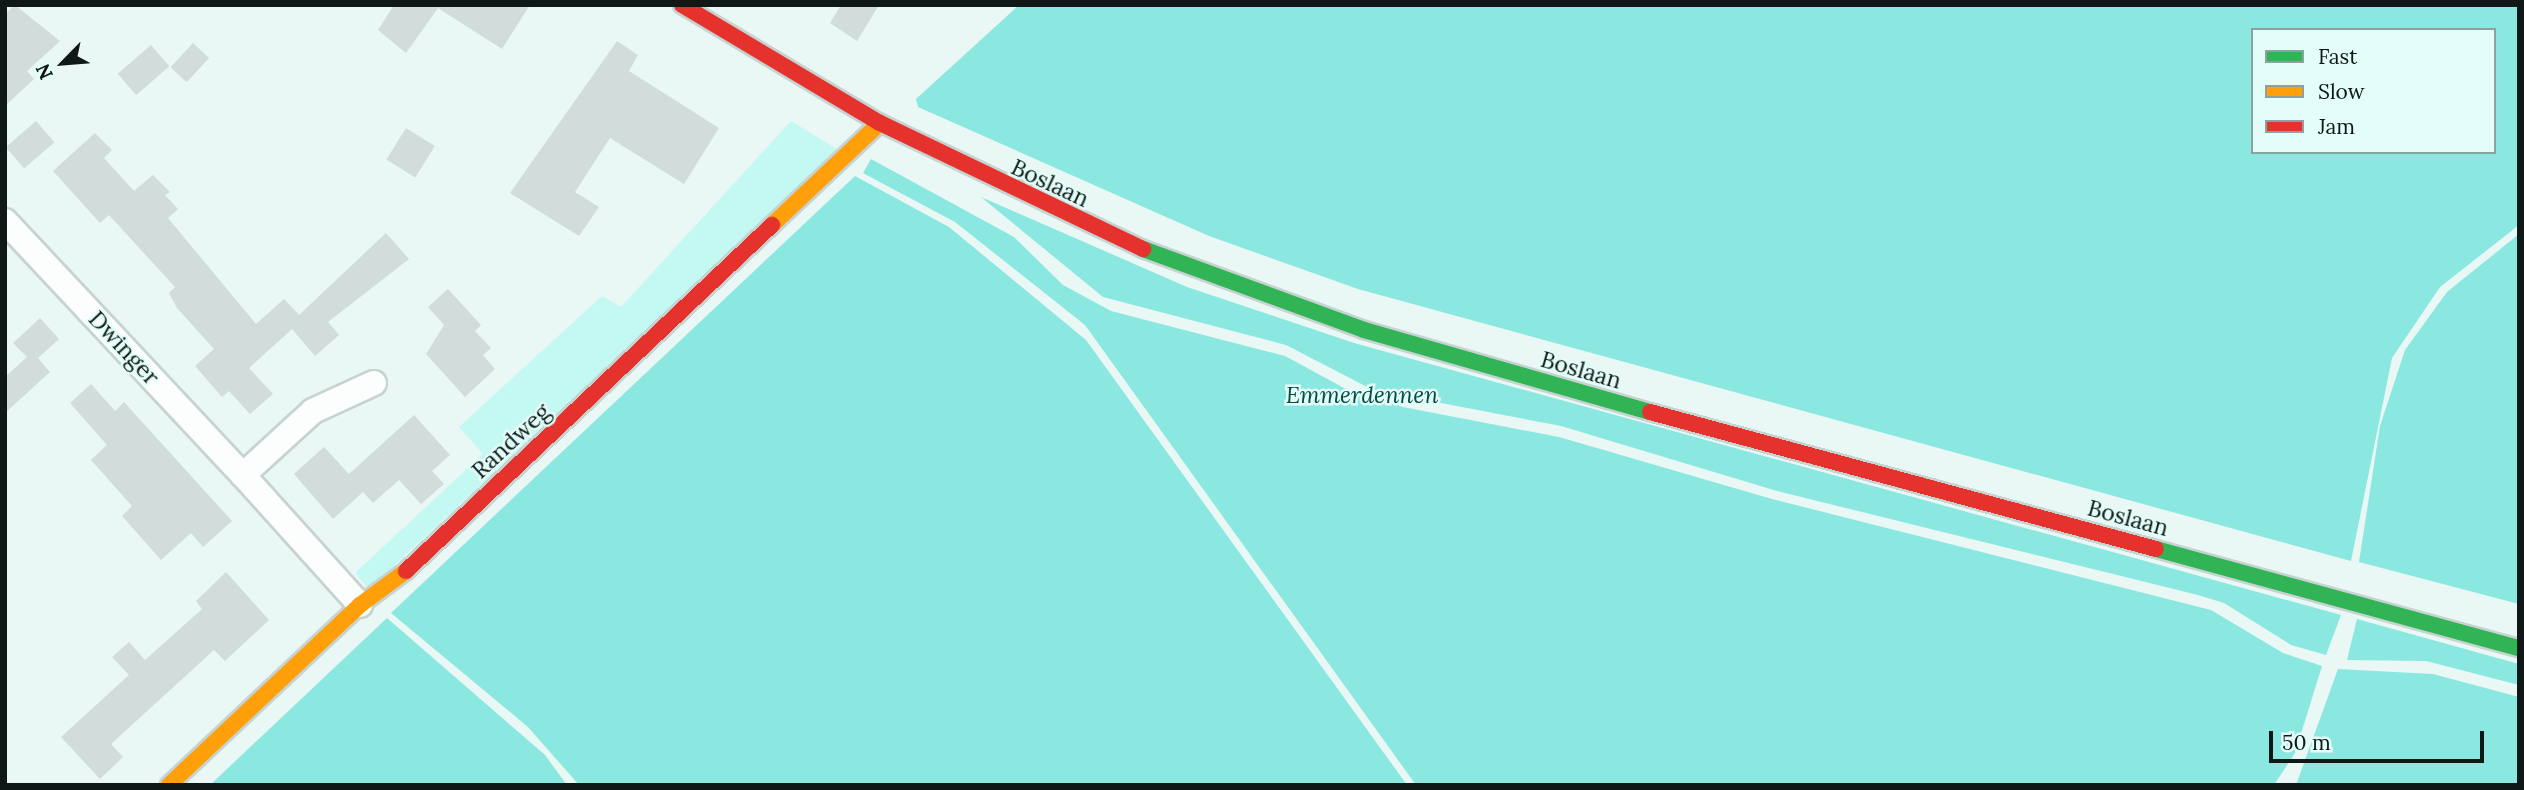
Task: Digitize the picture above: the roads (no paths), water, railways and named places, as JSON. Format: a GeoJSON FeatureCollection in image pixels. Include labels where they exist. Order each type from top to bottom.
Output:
{"type":"FeatureCollection","features":[{"type":"Feature","properties":{"kind":"main road","name":"Boslaan"},"geometry":{"type":"LineString","coordinates":[[682,5],[880,123],[1178,266],[1364,330],[2519,648]]}},
{"type":"Feature","properties":{"kind":"main road","name":"Randweg"},"geometry":{"type":"LineString","coordinates":[[169,785],[360,605],[377,598],[880,123]]}},
{"type":"Feature","properties":{"kind":"street","name":"Dwinger"},"geometry":{"type":"LineString","coordinates":[[10,235],[243,475],[360,605]]}},
{"type":"Feature","properties":{"kind":"street"},"geometry":{"type":"LineString","coordinates":[[243,475],[313,411],[374,383]]}},
{"type":"Feature","properties":{"kind":"park label","name":"Emmerdennen"},"geometry":{"type":"Point","coordinates":[1362,395]}}]}
